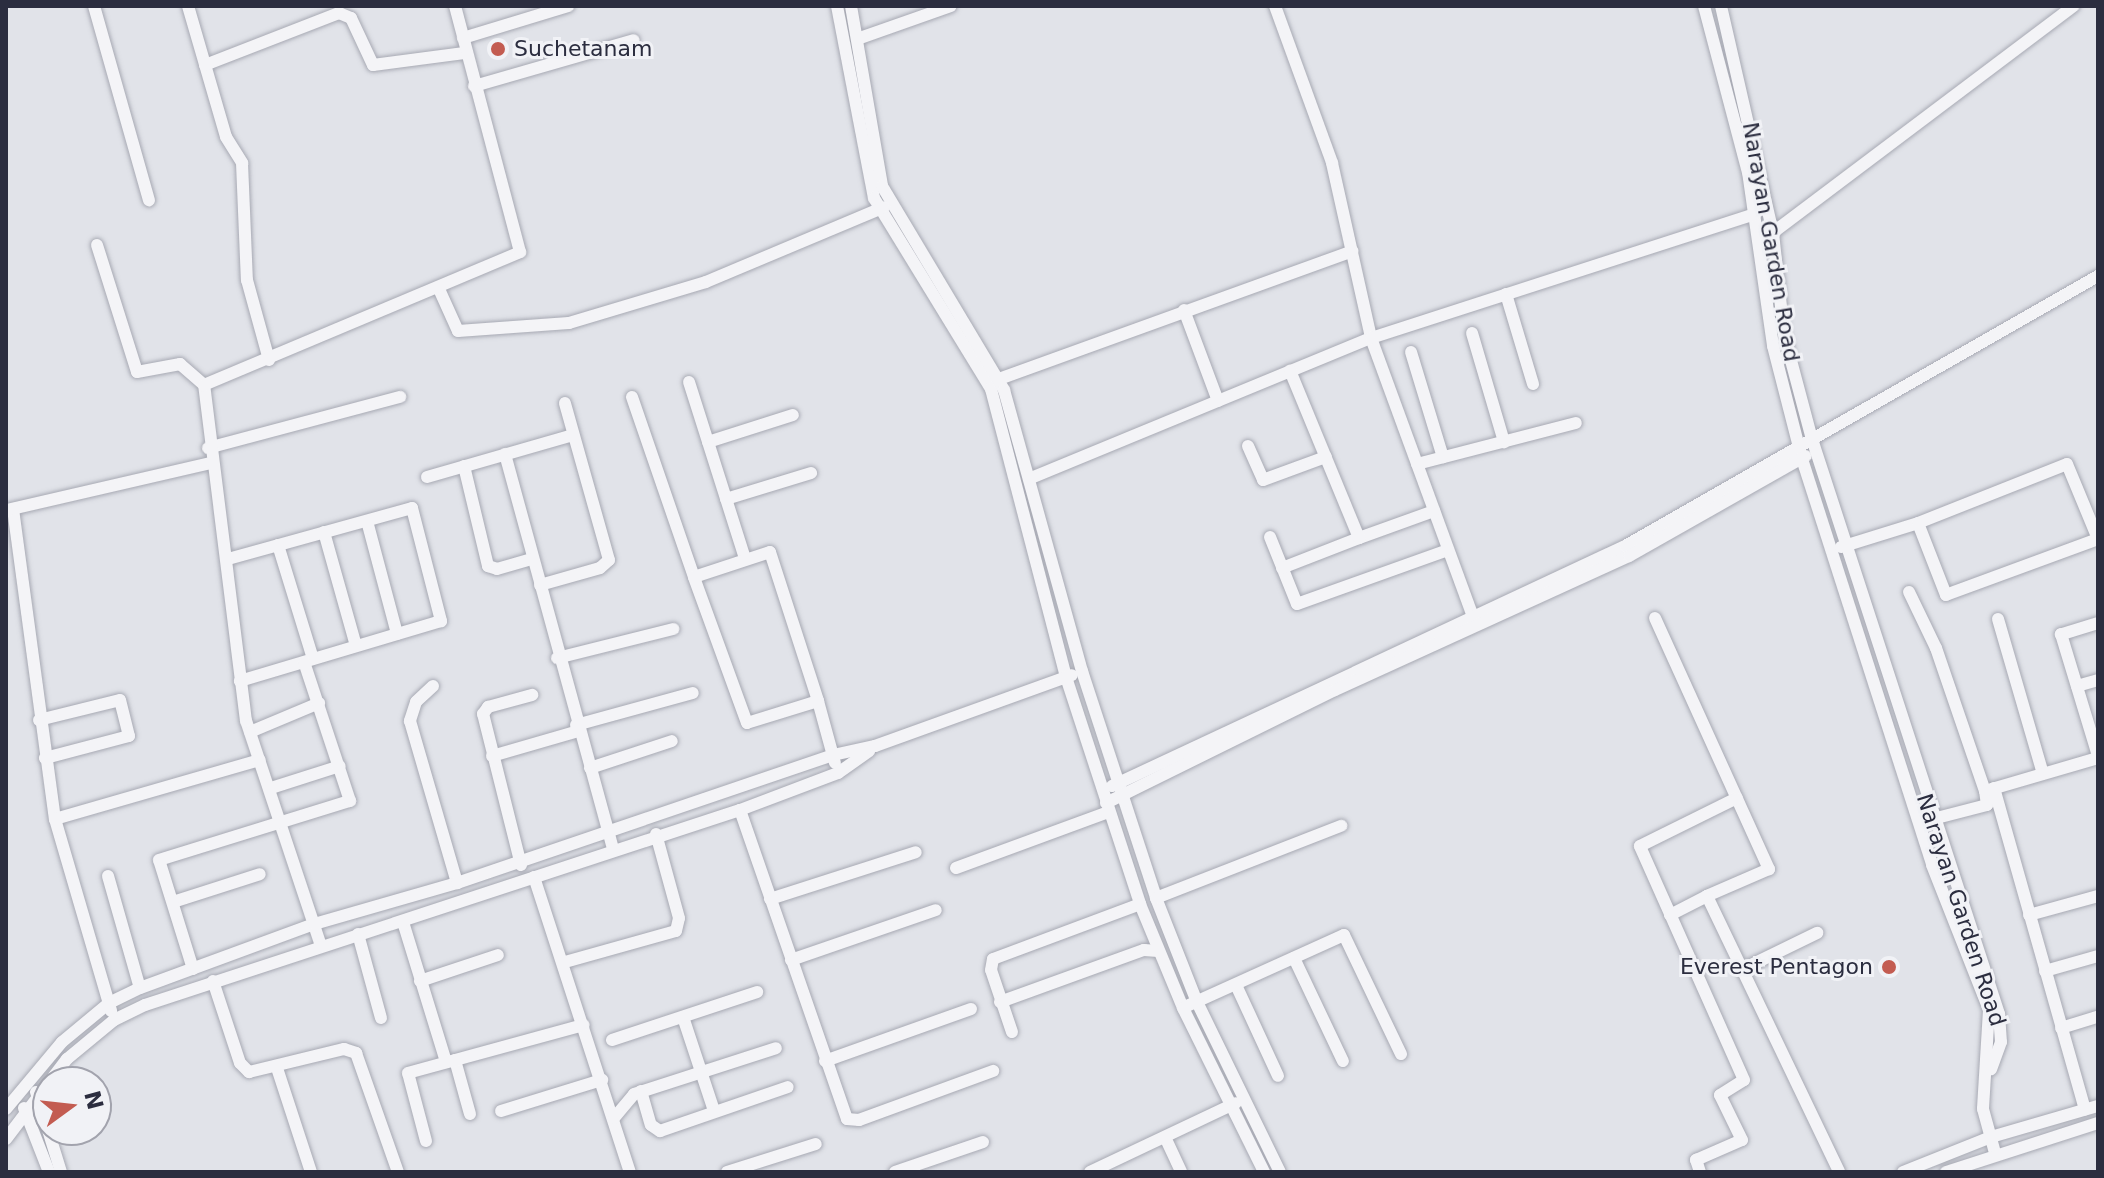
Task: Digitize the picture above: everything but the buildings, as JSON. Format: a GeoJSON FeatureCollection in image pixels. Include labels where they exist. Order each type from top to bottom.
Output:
{"type":"FeatureCollection","features":[{"type":"Feature","properties":{"kind":"street"},"geometry":{"type":"LineString","coordinates":[[94,6],[149,200]]}},
{"type":"Feature","properties":{"kind":"street"},"geometry":{"type":"LineString","coordinates":[[188,6],[226,137],[242,163],[247,188],[247,280],[269,360]]}},
{"type":"Feature","properties":{"kind":"street"},"geometry":{"type":"LineString","coordinates":[[204,385],[439,289],[520,252],[464,53],[455,6]]}},
{"type":"Feature","properties":{"kind":"street"},"geometry":{"type":"LineString","coordinates":[[463,38],[568,6]]}},
{"type":"Feature","properties":{"kind":"street"},"geometry":{"type":"LineString","coordinates":[[837,6],[885,206],[991,389],[1066,677],[1140,904],[1183,1008],[1264,1172]]}},
{"type":"Feature","properties":{"kind":"street"},"geometry":{"type":"LineString","coordinates":[[851,6],[860,38],[885,206],[999,379],[1031,478],[1082,671],[1156,898],[1197,1002],[1280,1172]]}},
{"type":"Feature","properties":{"kind":"street"},"geometry":{"type":"LineString","coordinates":[[860,38],[951,6]]}},
{"type":"Feature","properties":{"kind":"street"},"geometry":{"type":"LineString","coordinates":[[1275,6],[1332,163],[1371,338],[1475,621]]}},
{"type":"Feature","properties":{"kind":"street","name":"Narayan Garden Road"},"geometry":{"type":"LineString","coordinates":[[1704,6],[1755,214],[1755,246],[1798,446],[1918,822],[1989,1010],[1989,1072]]}},
{"type":"Feature","properties":{"kind":"street","name":"Narayan Garden Road"},"geometry":{"type":"LineString","coordinates":[[1721,6],[1773,233],[1784,334],[1814,444],[1932,821],[1999,1014],[2001,1042],[1989,1072]]}},
{"type":"Feature","properties":{"kind":"street"},"geometry":{"type":"LineString","coordinates":[[1755,246],[2074,6]]}},
{"type":"Feature","properties":{"kind":"street"},"geometry":{"type":"LineString","coordinates":[[205,65],[339,13],[351,18],[373,65],[464,53]]}},
{"type":"Feature","properties":{"kind":"street"},"geometry":{"type":"LineString","coordinates":[[474,86],[634,40]]}},
{"type":"Feature","properties":{"kind":"street"},"geometry":{"type":"LineString","coordinates":[[439,289],[458,331],[569,323],[706,282],[885,206]]}},
{"type":"Feature","properties":{"kind":"street"},"geometry":{"type":"LineString","coordinates":[[1031,478],[1371,338],[1755,214]]}},
{"type":"Feature","properties":{"kind":"street"},"geometry":{"type":"LineString","coordinates":[[97,245],[137,372],[180,364],[204,385],[208,448],[228,559],[240,681],[250,732],[283,821],[321,946]]}},
{"type":"Feature","properties":{"kind":"street"},"geometry":{"type":"LineString","coordinates":[[999,379],[1353,251]]}},
{"type":"Feature","properties":{"kind":"street"},"geometry":{"type":"LineString","coordinates":[[1105,802],[1118,783],[1475,621],[1641,550],[1802,459],[1814,444],[2098,276]]}},
{"type":"Feature","properties":{"kind":"street"},"geometry":{"type":"LineString","coordinates":[[1506,294],[1533,384]]}},
{"type":"Feature","properties":{"kind":"street"},"geometry":{"type":"LineString","coordinates":[[1184,310],[1218,401]]}},
{"type":"Feature","properties":{"kind":"street"},"geometry":{"type":"LineString","coordinates":[[1472,333],[1504,442]]}},
{"type":"Feature","properties":{"kind":"street"},"geometry":{"type":"LineString","coordinates":[[1411,352],[1443,457]]}},
{"type":"Feature","properties":{"kind":"street"},"geometry":{"type":"LineString","coordinates":[[1290,371],[1359,538]]}},
{"type":"Feature","properties":{"kind":"street"},"geometry":{"type":"LineString","coordinates":[[689,382],[745,559]]}},
{"type":"Feature","properties":{"kind":"street"},"geometry":{"type":"LineString","coordinates":[[208,448],[400,397]]}},
{"type":"Feature","properties":{"kind":"street"},"geometry":{"type":"LineString","coordinates":[[632,397],[747,723],[818,701]]}},
{"type":"Feature","properties":{"kind":"street"},"geometry":{"type":"LineString","coordinates":[[540,585],[600,568],[609,560],[565,403]]}},
{"type":"Feature","properties":{"kind":"street"},"geometry":{"type":"LineString","coordinates":[[708,442],[793,415]]}},
{"type":"Feature","properties":{"kind":"street"},"geometry":{"type":"LineString","coordinates":[[1417,464],[1576,423]]}},
{"type":"Feature","properties":{"kind":"street"},"geometry":{"type":"LineString","coordinates":[[427,477],[573,435]]}},
{"type":"Feature","properties":{"kind":"street"},"geometry":{"type":"LineString","coordinates":[[956,868],[1105,802],[1123,797],[1637,540],[1798,446],[1814,444]]}},
{"type":"Feature","properties":{"kind":"street"},"geometry":{"type":"LineString","coordinates":[[1248,446],[1263,480],[1326,457]]}},
{"type":"Feature","properties":{"kind":"street"},"geometry":{"type":"LineString","coordinates":[[505,454],[557,658],[613,849]]}},
{"type":"Feature","properties":{"kind":"street"},"geometry":{"type":"LineString","coordinates":[[114,1020],[55,819],[9,510],[210,463]]}},
{"type":"Feature","properties":{"kind":"street"},"geometry":{"type":"LineString","coordinates":[[1830,550],[1918,523],[2067,464],[2098,539],[1946,595],[1918,523]]}},
{"type":"Feature","properties":{"kind":"street"},"geometry":{"type":"LineString","coordinates":[[464,466],[488,566],[497,569],[532,559]]}},
{"type":"Feature","properties":{"kind":"street"},"geometry":{"type":"LineString","coordinates":[[726,499],[811,473]]}},
{"type":"Feature","properties":{"kind":"street"},"geometry":{"type":"LineString","coordinates":[[228,559],[412,508],[441,621],[240,681]]}},
{"type":"Feature","properties":{"kind":"street"},"geometry":{"type":"LineString","coordinates":[[1282,568],[1434,511]]}},
{"type":"Feature","properties":{"kind":"street"},"geometry":{"type":"LineString","coordinates":[[367,521],[397,634]]}},
{"type":"Feature","properties":{"kind":"street"},"geometry":{"type":"LineString","coordinates":[[324,532],[356,646]]}},
{"type":"Feature","properties":{"kind":"street"},"geometry":{"type":"LineString","coordinates":[[1270,537],[1297,604],[1448,550]]}},
{"type":"Feature","properties":{"kind":"street"},"geometry":{"type":"LineString","coordinates":[[193,969],[159,860],[350,801],[319,703],[278,545]]}},
{"type":"Feature","properties":{"kind":"street"},"geometry":{"type":"LineString","coordinates":[[694,577],[770,552],[838,773]]}},
{"type":"Feature","properties":{"kind":"street"},"geometry":{"type":"LineString","coordinates":[[1903,1172],[1991,1137],[2091,1108],[2061,1028],[1989,790],[1936,648],[1909,592]]}},
{"type":"Feature","properties":{"kind":"street"},"geometry":{"type":"LineString","coordinates":[[1655,618],[1769,869],[1670,915]]}},
{"type":"Feature","properties":{"kind":"street"},"geometry":{"type":"LineString","coordinates":[[1998,619],[2043,774]]}},
{"type":"Feature","properties":{"kind":"street"},"geometry":{"type":"LineString","coordinates":[[1989,790],[2098,757],[2095,737],[2061,634],[2098,623]]}},
{"type":"Feature","properties":{"kind":"street"},"geometry":{"type":"LineString","coordinates":[[557,658],[673,629]]}},
{"type":"Feature","properties":{"kind":"street"},"geometry":{"type":"LineString","coordinates":[[6,1109],[62,1042],[109,1003],[140,988],[314,924],[457,883],[608,829],[833,755],[875,746],[1082,671]]}},
{"type":"Feature","properties":{"kind":"street"},"geometry":{"type":"LineString","coordinates":[[2077,686],[2098,680]]}},
{"type":"Feature","properties":{"kind":"street"},"geometry":{"type":"LineString","coordinates":[[433,686],[416,702],[410,721],[457,883]]}},
{"type":"Feature","properties":{"kind":"street"},"geometry":{"type":"LineString","coordinates":[[492,756],[693,693]]}},
{"type":"Feature","properties":{"kind":"street"},"geometry":{"type":"LineString","coordinates":[[532,695],[485,709],[492,756],[520,861],[565,962],[630,1172]]}},
{"type":"Feature","properties":{"kind":"street"},"geometry":{"type":"LineString","coordinates":[[39,720],[120,700],[129,736],[45,758]]}},
{"type":"Feature","properties":{"kind":"street"},"geometry":{"type":"LineString","coordinates":[[250,732],[319,703]]}},
{"type":"Feature","properties":{"kind":"street"},"geometry":{"type":"LineString","coordinates":[[590,768],[672,741]]}},
{"type":"Feature","properties":{"kind":"street"},"geometry":{"type":"LineString","coordinates":[[61,1066],[114,1020],[213,981],[403,922],[656,834],[740,810],[838,773],[875,746]]}},
{"type":"Feature","properties":{"kind":"street"},"geometry":{"type":"LineString","coordinates":[[55,819],[260,760]]}},
{"type":"Feature","properties":{"kind":"street"},"geometry":{"type":"LineString","coordinates":[[271,788],[340,766]]}},
{"type":"Feature","properties":{"kind":"street"},"geometry":{"type":"LineString","coordinates":[[1918,822],[1987,805],[1989,790]]}},
{"type":"Feature","properties":{"kind":"street"},"geometry":{"type":"LineString","coordinates":[[1700,1172],[1696,1160],[1742,1140],[1720,1095],[1744,1080],[1640,846],[1737,798]]}},
{"type":"Feature","properties":{"kind":"street"},"geometry":{"type":"LineString","coordinates":[[740,810],[844,1113],[853,1120],[993,1071]]}},
{"type":"Feature","properties":{"kind":"street"},"geometry":{"type":"LineString","coordinates":[[1156,898],[1341,826]]}},
{"type":"Feature","properties":{"kind":"street"},"geometry":{"type":"LineString","coordinates":[[565,962],[676,931],[679,918],[656,834]]}},
{"type":"Feature","properties":{"kind":"street"},"geometry":{"type":"LineString","coordinates":[[770,899],[916,852]]}},
{"type":"Feature","properties":{"kind":"street"},"geometry":{"type":"LineString","coordinates":[[173,902],[260,874]]}},
{"type":"Feature","properties":{"kind":"street"},"geometry":{"type":"LineString","coordinates":[[108,876],[140,988]]}},
{"type":"Feature","properties":{"kind":"street"},"geometry":{"type":"LineString","coordinates":[[1707,896],[1839,1172]]}},
{"type":"Feature","properties":{"kind":"street"},"geometry":{"type":"LineString","coordinates":[[2029,915],[2098,896]]}},
{"type":"Feature","properties":{"kind":"street"},"geometry":{"type":"LineString","coordinates":[[1012,1032],[991,970],[998,956],[1140,904]]}},
{"type":"Feature","properties":{"kind":"street"},"geometry":{"type":"LineString","coordinates":[[791,960],[936,910]]}},
{"type":"Feature","properties":{"kind":"street"},"geometry":{"type":"LineString","coordinates":[[403,922],[420,981],[470,1114]]}},
{"type":"Feature","properties":{"kind":"street"},"geometry":{"type":"LineString","coordinates":[[1741,970],[1817,933]]}},
{"type":"Feature","properties":{"kind":"street"},"geometry":{"type":"LineString","coordinates":[[358,934],[381,1018]]}},
{"type":"Feature","properties":{"kind":"street"},"geometry":{"type":"LineString","coordinates":[[1183,1008],[1344,935],[1401,1054]]}},
{"type":"Feature","properties":{"kind":"street"},"geometry":{"type":"LineString","coordinates":[[1000,1002],[1144,950],[1158,951]]}},
{"type":"Feature","properties":{"kind":"street"},"geometry":{"type":"LineString","coordinates":[[420,981],[498,955]]}},
{"type":"Feature","properties":{"kind":"street"},"geometry":{"type":"LineString","coordinates":[[2045,971],[2098,956]]}},
{"type":"Feature","properties":{"kind":"street"},"geometry":{"type":"LineString","coordinates":[[1294,958],[1343,1061]]}},
{"type":"Feature","properties":{"kind":"street"},"geometry":{"type":"LineString","coordinates":[[213,981],[244,1070],[257,1073],[344,1049],[356,1053],[398,1172]]}},
{"type":"Feature","properties":{"kind":"street"},"geometry":{"type":"LineString","coordinates":[[1236,985],[1278,1076]]}},
{"type":"Feature","properties":{"kind":"street"},"geometry":{"type":"LineString","coordinates":[[612,1040],[757,992]]}},
{"type":"Feature","properties":{"kind":"street"},"geometry":{"type":"LineString","coordinates":[[825,1061],[971,1009]]}},
{"type":"Feature","properties":{"kind":"street"},"geometry":{"type":"LineString","coordinates":[[683,1017],[714,1111]]}},
{"type":"Feature","properties":{"kind":"street"},"geometry":{"type":"LineString","coordinates":[[2061,1028],[2098,1017]]}},
{"type":"Feature","properties":{"kind":"street"},"geometry":{"type":"LineString","coordinates":[[426,1141],[408,1073],[584,1025]]}},
{"type":"Feature","properties":{"kind":"street"},"geometry":{"type":"LineString","coordinates":[[614,1118],[626,1098],[641,1091],[776,1048]]}},
{"type":"Feature","properties":{"kind":"street"},"geometry":{"type":"LineString","coordinates":[[277,1068],[311,1172]]}},
{"type":"Feature","properties":{"kind":"street"},"geometry":{"type":"LineString","coordinates":[[1989,1072],[1984,1114],[1995,1153]]}},
{"type":"Feature","properties":{"kind":"street"},"geometry":{"type":"LineString","coordinates":[[30,1078],[32,1083]]}},
{"type":"Feature","properties":{"kind":"street"},"geometry":{"type":"LineString","coordinates":[[501,1111],[602,1080]]}},
{"type":"Feature","properties":{"kind":"street"},"geometry":{"type":"LineString","coordinates":[[641,1091],[651,1125],[660,1131],[788,1087]]}},
{"type":"Feature","properties":{"kind":"street"},"geometry":{"type":"LineString","coordinates":[[18,1093],[49,1172]]}},
{"type":"Feature","properties":{"kind":"street"},"geometry":{"type":"LineString","coordinates":[[1090,1172],[1108,1168],[1244,1099]]}},
{"type":"Feature","properties":{"kind":"street"},"geometry":{"type":"LineString","coordinates":[[6,1139],[32,1102]]}},
{"type":"Feature","properties":{"kind":"street"},"geometry":{"type":"LineString","coordinates":[[1946,1172],[1995,1153],[2098,1123]]}},
{"type":"Feature","properties":{"kind":"street"},"geometry":{"type":"LineString","coordinates":[[1165,1137],[1181,1172]]}},
{"type":"Feature","properties":{"kind":"street"},"geometry":{"type":"LineString","coordinates":[[895,1172],[983,1142]]}},
{"type":"Feature","properties":{"kind":"street"},"geometry":{"type":"LineString","coordinates":[[727,1172],[816,1144]]}},
{"type":"Feature","properties":{"kind":"street"},"geometry":{"type":"LineString","coordinates":[[53,1146],[61,1172]]}},
{"type":"Feature","properties":{"kind":"place","name":"Suchetanam"},"geometry":{"type":"Point","coordinates":[498,49]}},
{"type":"Feature","properties":{"kind":"place","name":"Everest Pentagon"},"geometry":{"type":"Point","coordinates":[1889,967]}}]}
